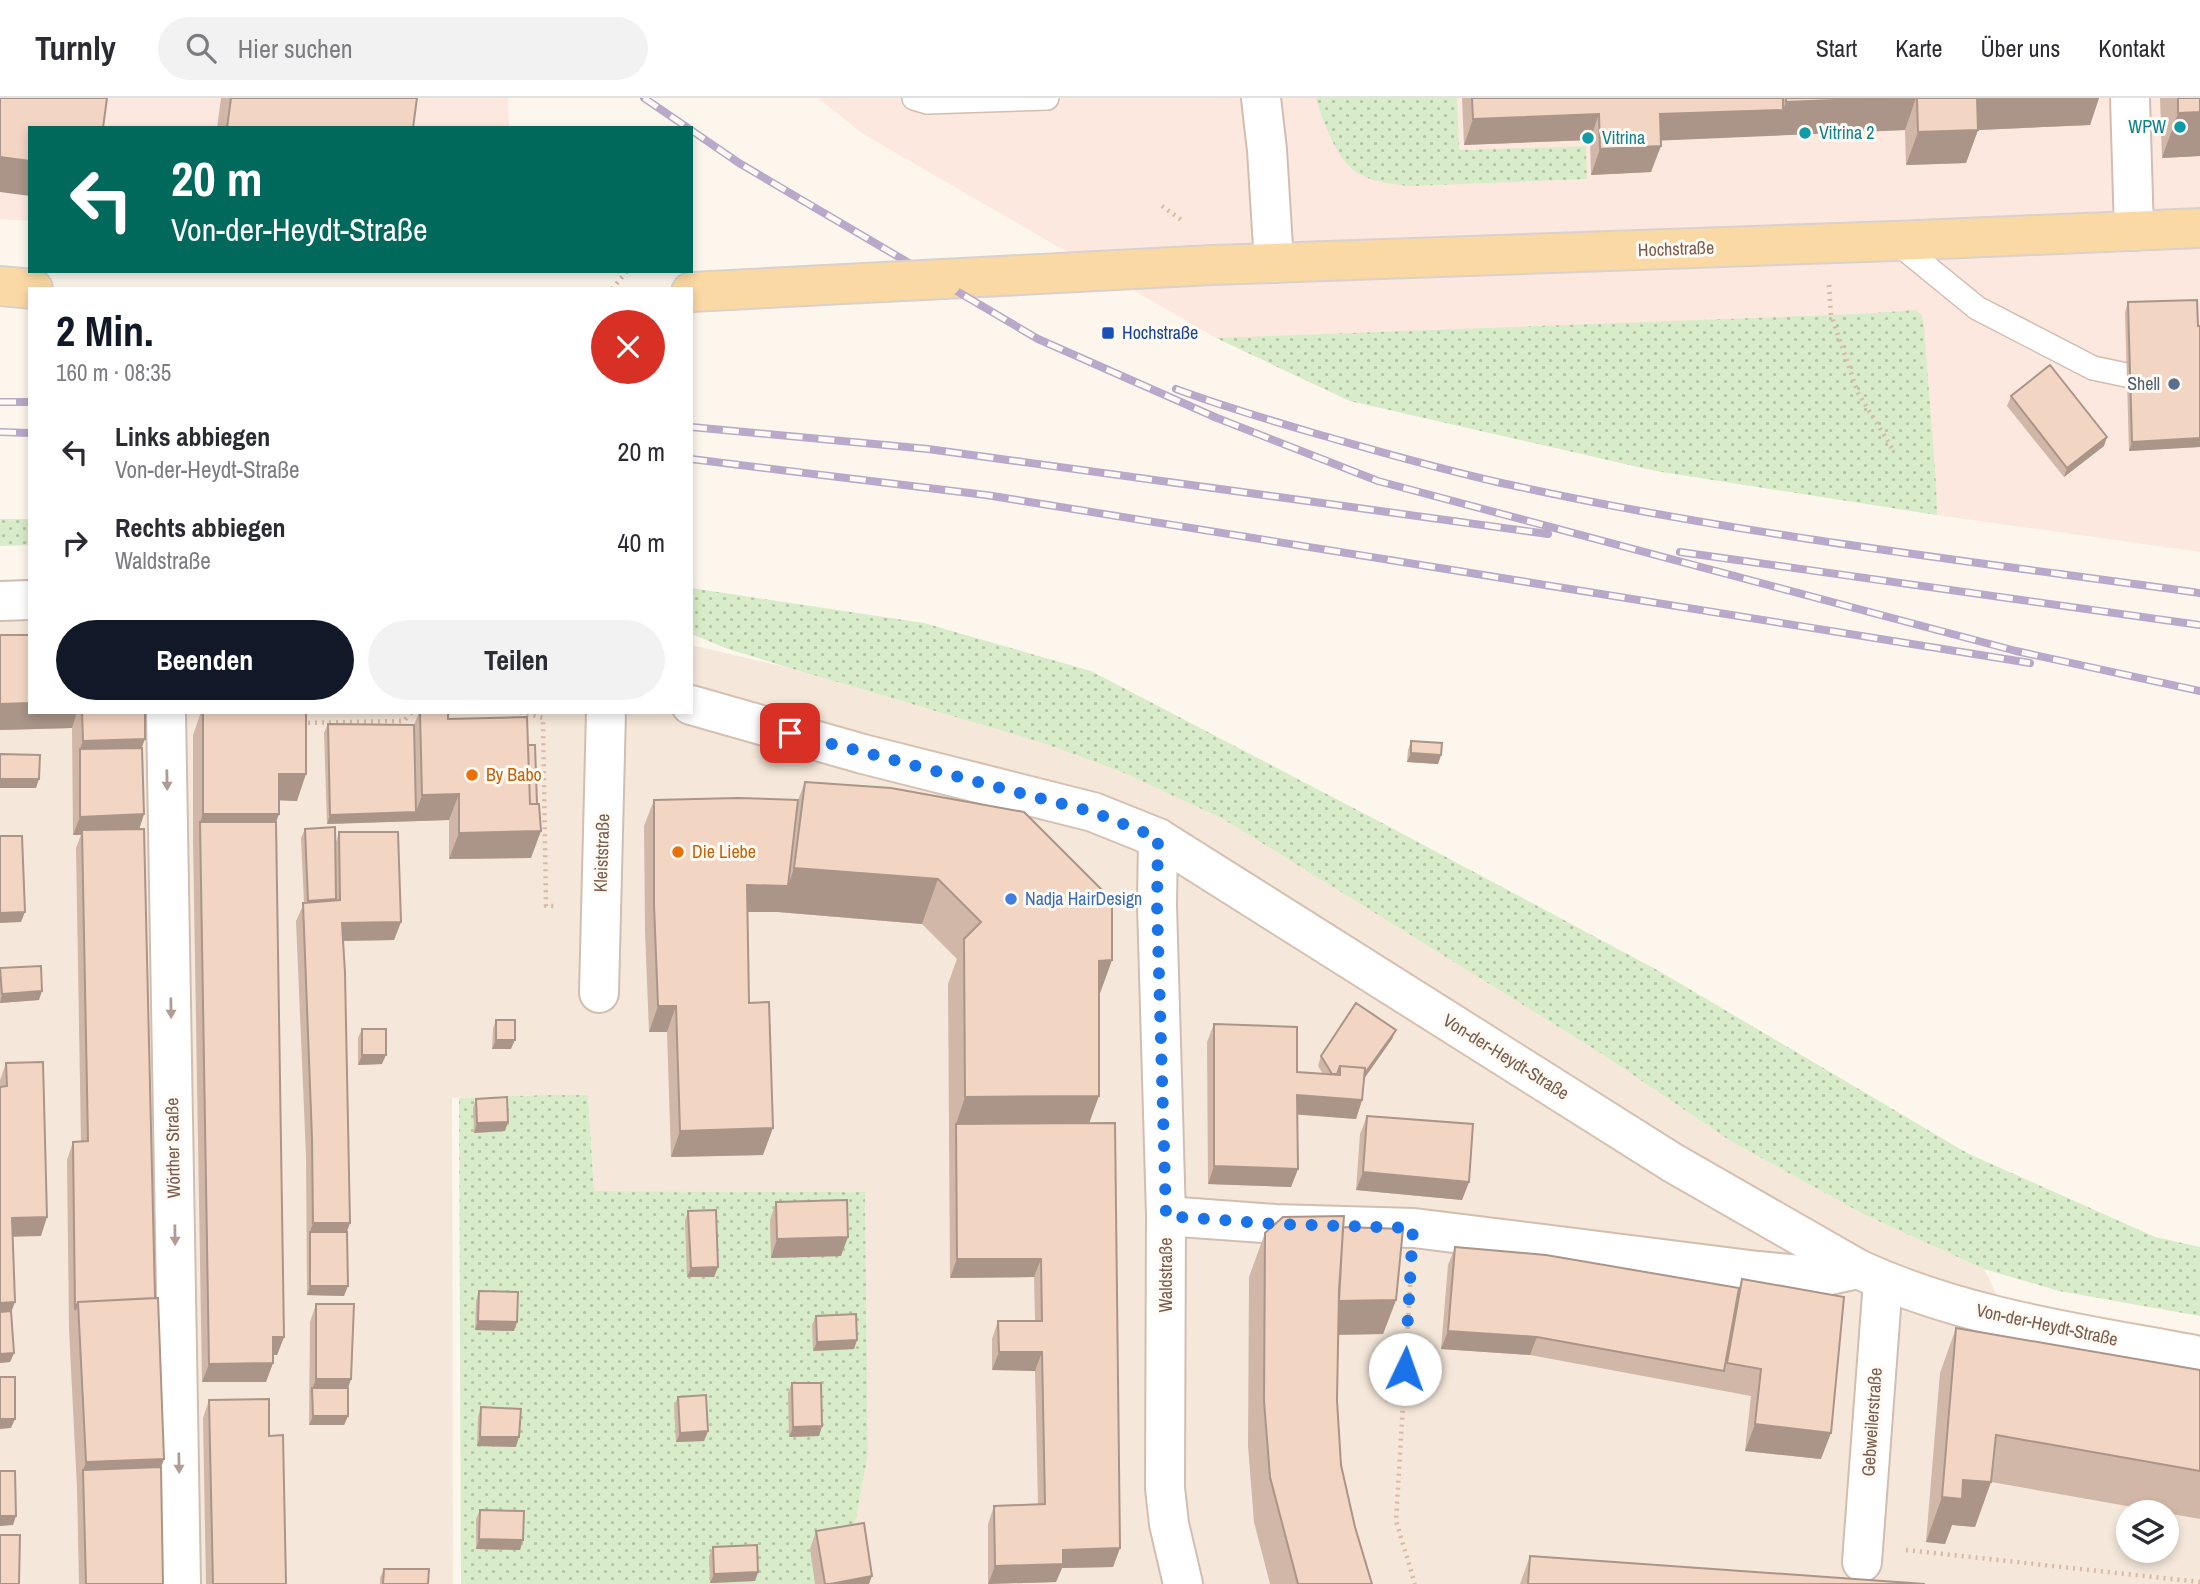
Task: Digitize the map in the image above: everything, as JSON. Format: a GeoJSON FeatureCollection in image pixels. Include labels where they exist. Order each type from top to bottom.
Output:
{"type":"FeatureCollection","features":[{"type":"Feature","properties":{"kind":"main road","name":"Hochstraße"},"geometry":{"type":"LineString","coordinates":[[693,292],[1274,263],[2200,228]]}},
{"type":"Feature","properties":{"kind":"main road"},"geometry":{"type":"LineString","coordinates":[[0,286],[28,289]]}},
{"type":"Feature","properties":{"kind":"street"},"geometry":{"type":"LineString","coordinates":[[1261,98],[1274,263]]}},
{"type":"Feature","properties":{"kind":"street"},"geometry":{"type":"LineString","coordinates":[[2130,98],[2134,230]]}},
{"type":"Feature","properties":{"kind":"street"},"geometry":{"type":"LineString","coordinates":[[0,601],[28,600]]}},
{"type":"Feature","properties":{"kind":"street","name":"Von-der-Heydt-Straße"},"geometry":{"type":"LineString","coordinates":[[693,706],[863,754],[1093,812],[1158,838],[1673,1163],[1871,1275],[2012,1321],[2200,1356]]}},
{"type":"Feature","properties":{"kind":"street","name":"Wörther Straße"},"geometry":{"type":"LineString","coordinates":[[166,714],[181,1584]]}},
{"type":"Feature","properties":{"kind":"street","name":"Kleiststraße"},"geometry":{"type":"LineString","coordinates":[[599,993],[606,714]]}},
{"type":"Feature","properties":{"kind":"street","name":"Waldstraße"},"geometry":{"type":"LineString","coordinates":[[1158,838],[1157,905],[1166,1216],[1165,1488],[1169,1524],[1182,1584]]}},
{"type":"Feature","properties":{"kind":"street","name":"Von-der-Heydt-Straße"},"geometry":{"type":"LineString","coordinates":[[1166,1216],[1275,1224],[1413,1228],[1758,1271],[1821,1277],[1871,1275]]}},
{"type":"Feature","properties":{"kind":"street","name":"Gebweilerstraße"},"geometry":{"type":"LineString","coordinates":[[1862,1564],[1871,1275]]}},
{"type":"Feature","properties":{"kind":"lane"},"geometry":{"type":"LineString","coordinates":[[914,98],[927,102],[1047,98]]}},
{"type":"Feature","properties":{"kind":"lane"},"geometry":{"type":"LineString","coordinates":[[1895,241],[1977,308],[2093,368],[2126,375]]}},
{"type":"Feature","properties":{"kind":"path"},"geometry":{"type":"LineString","coordinates":[[1826,244],[1831,315],[1858,393],[1894,451]]}},
{"type":"Feature","properties":{"kind":"path"},"geometry":{"type":"LineString","coordinates":[[614,287],[625,273]]}},
{"type":"Feature","properties":{"kind":"path"},"geometry":{"type":"LineString","coordinates":[[298,723],[404,721],[410,714]]}},
{"type":"Feature","properties":{"kind":"path"},"geometry":{"type":"LineString","coordinates":[[528,714],[543,718],[546,906],[600,905]]}},
{"type":"Feature","properties":{"kind":"path"},"geometry":{"type":"LineString","coordinates":[[1413,1228],[1396,1521],[1415,1584]]}},
{"type":"Feature","properties":{"kind":"path"},"geometry":{"type":"LineString","coordinates":[[1862,1564],[2200,1582]]}},
{"type":"Feature","properties":{"kind":"shaded area"},"geometry":{"type":"Polygon","coordinates":[[[0,98],[508,98],[509,126],[28,126],[28,221],[0,219],[0,98]]]}},
{"type":"Feature","properties":{"kind":"shaded area"},"geometry":{"type":"Polygon","coordinates":[[[818,98],[2200,98],[2200,552],[1937,515],[1656,471],[1350,401],[1216,338],[863,134],[818,98]]]}},
{"type":"Feature","properties":{"kind":"shaded area"},"geometry":{"type":"Polygon","coordinates":[[[0,617],[28,617],[28,714],[693,714],[693,645],[790,668],[1040,742],[1122,772],[1225,820],[1602,1054],[1732,1142],[1865,1215],[1984,1269],[2018,1338],[2200,1372],[2200,1584],[868,1584],[855,1523],[868,1454],[865,1192],[594,1191],[588,1096],[452,1098],[453,1584],[0,1584],[0,617]]]}},
{"type":"Feature","properties":{"kind":"green space"},"geometry":{"type":"Polygon","coordinates":[[[1316,98],[1457,98],[1459,150],[1586,146],[1587,179],[1412,186],[1371,179],[1356,172],[1344,161],[1325,125],[1316,98]]]}},
{"type":"Feature","properties":{"kind":"green space"},"geometry":{"type":"Polygon","coordinates":[[[1916,310],[1922,316],[1924,327],[1937,515],[1656,471],[1350,401],[1216,338],[1859,314],[1916,310]]]}},
{"type":"Feature","properties":{"kind":"green space"},"geometry":{"type":"Polygon","coordinates":[[[0,519],[28,519],[28,545],[0,546],[0,519]]]}},
{"type":"Feature","properties":{"kind":"green space"},"geometry":{"type":"Polygon","coordinates":[[[693,588],[924,623],[1091,671],[1659,971],[1967,1153],[2155,1237],[2200,1247],[2200,1316],[2059,1291],[1984,1269],[1865,1215],[1732,1142],[1602,1054],[1225,820],[1122,772],[1040,742],[728,649],[694,635],[693,588]]]}},
{"type":"Feature","properties":{"kind":"green space"},"geometry":{"type":"Polygon","coordinates":[[[588,1095],[594,1191],[865,1192],[868,1454],[855,1523],[868,1584],[461,1584],[459,1098],[588,1095]]]}},
{"type":"Feature","properties":{"kind":"building"},"geometry":{"type":"Polygon","coordinates":[[[0,98],[107,98],[103,126],[28,126],[28,161],[0,157],[0,98]]]}},
{"type":"Feature","properties":{"kind":"building"},"geometry":{"type":"Polygon","coordinates":[[[231,98],[417,98],[413,126],[227,126],[231,98]]]}},
{"type":"Feature","properties":{"kind":"building"},"geometry":{"type":"Polygon","coordinates":[[[1472,98],[1783,98],[1783,110],[1660,114],[1661,146],[1600,149],[1599,114],[1473,119],[1472,98]]]}},
{"type":"Feature","properties":{"kind":"building"},"geometry":{"type":"Polygon","coordinates":[[[1786,98],[1884,98],[1786,102],[1786,98]]]}},
{"type":"Feature","properties":{"kind":"building"},"geometry":{"type":"Polygon","coordinates":[[[1917,98],[1977,98],[1978,130],[1918,132],[1917,98]]]}},
{"type":"Feature","properties":{"kind":"building"},"geometry":{"type":"Polygon","coordinates":[[[2178,98],[2200,98],[2200,112],[2178,113],[2178,98]]]}},
{"type":"Feature","properties":{"kind":"building"},"geometry":{"type":"Polygon","coordinates":[[[2197,300],[2200,326],[2200,438],[2132,442],[2128,302],[2197,300]]]}},
{"type":"Feature","properties":{"kind":"building"},"geometry":{"type":"Polygon","coordinates":[[[2050,365],[2107,437],[2067,468],[2011,396],[2050,365]]]}},
{"type":"Feature","properties":{"kind":"building"},"geometry":{"type":"Polygon","coordinates":[[[0,635],[28,635],[28,703],[0,704],[0,635]]]}},
{"type":"Feature","properties":{"kind":"building"},"geometry":{"type":"Polygon","coordinates":[[[82,714],[145,714],[145,739],[83,741],[82,714]]]}},
{"type":"Feature","properties":{"kind":"building"},"geometry":{"type":"Polygon","coordinates":[[[203,714],[306,714],[306,774],[279,774],[279,814],[203,814],[203,714]]]}},
{"type":"Feature","properties":{"kind":"building"},"geometry":{"type":"Polygon","coordinates":[[[420,714],[448,714],[448,719],[527,717],[530,804],[539,804],[541,831],[459,833],[459,794],[422,795],[420,714]]]}},
{"type":"Feature","properties":{"kind":"building"},"geometry":{"type":"Polygon","coordinates":[[[328,724],[414,725],[416,812],[330,815],[328,724]]]}},
{"type":"Feature","properties":{"kind":"building"},"geometry":{"type":"Polygon","coordinates":[[[1411,741],[1442,743],[1441,755],[1411,753],[1411,741]]]}},
{"type":"Feature","properties":{"kind":"building"},"geometry":{"type":"Polygon","coordinates":[[[528,745],[535,745],[537,804],[530,804],[528,745]]]}},
{"type":"Feature","properties":{"kind":"building"},"geometry":{"type":"Polygon","coordinates":[[[142,748],[144,814],[80,817],[80,749],[142,748]]]}},
{"type":"Feature","properties":{"kind":"building"},"geometry":{"type":"Polygon","coordinates":[[[0,754],[40,755],[39,779],[0,779],[0,754]]]}},
{"type":"Feature","properties":{"kind":"building"},"geometry":{"type":"Polygon","coordinates":[[[805,782],[891,788],[1024,812],[1112,900],[1112,960],[1099,961],[1099,1096],[965,1097],[964,939],[981,922],[938,879],[794,868],[805,782]]]}},
{"type":"Feature","properties":{"kind":"building"},"geometry":{"type":"Polygon","coordinates":[[[654,800],[798,800],[788,886],[747,885],[749,1003],[769,1002],[773,1128],[680,1131],[676,1006],[658,1006],[654,800]]]}},
{"type":"Feature","properties":{"kind":"building"},"geometry":{"type":"Polygon","coordinates":[[[200,822],[276,822],[284,1337],[273,1337],[273,1363],[209,1364],[200,822]]]}},
{"type":"Feature","properties":{"kind":"building"},"geometry":{"type":"Polygon","coordinates":[[[335,827],[336,899],[308,901],[305,829],[335,827]]]}},
{"type":"Feature","properties":{"kind":"building"},"geometry":{"type":"Polygon","coordinates":[[[144,829],[155,1298],[78,1302],[75,1310],[73,1142],[88,1141],[82,830],[144,829]]]}},
{"type":"Feature","properties":{"kind":"building"},"geometry":{"type":"Polygon","coordinates":[[[339,832],[398,832],[401,922],[342,923],[350,1223],[313,1223],[303,903],[340,900],[339,832]]]}},
{"type":"Feature","properties":{"kind":"building"},"geometry":{"type":"Polygon","coordinates":[[[0,836],[22,836],[25,912],[0,913],[0,836]]]}},
{"type":"Feature","properties":{"kind":"building"},"geometry":{"type":"Polygon","coordinates":[[[41,966],[42,991],[2,994],[0,968],[41,966]]]}},
{"type":"Feature","properties":{"kind":"building"},"geometry":{"type":"Polygon","coordinates":[[[1356,1003],[1396,1030],[1365,1073],[1365,1068],[1340,1066],[1337,1074],[1332,1074],[1321,1056],[1356,1003]]]}},
{"type":"Feature","properties":{"kind":"building"},"geometry":{"type":"Polygon","coordinates":[[[496,1020],[515,1020],[515,1040],[496,1040],[496,1020]]]}},
{"type":"Feature","properties":{"kind":"building"},"geometry":{"type":"Polygon","coordinates":[[[1214,1024],[1297,1027],[1297,1072],[1340,1075],[1340,1066],[1365,1068],[1362,1100],[1297,1095],[1298,1169],[1214,1166],[1214,1024]]]}},
{"type":"Feature","properties":{"kind":"building"},"geometry":{"type":"Polygon","coordinates":[[[362,1029],[386,1029],[386,1055],[362,1055],[362,1029]]]}},
{"type":"Feature","properties":{"kind":"building"},"geometry":{"type":"Polygon","coordinates":[[[43,1062],[47,1217],[12,1218],[15,1302],[0,1303],[0,1087],[7,1086],[6,1063],[43,1062]]]}},
{"type":"Feature","properties":{"kind":"building"},"geometry":{"type":"Polygon","coordinates":[[[507,1097],[508,1122],[477,1123],[476,1099],[507,1097]]]}},
{"type":"Feature","properties":{"kind":"building"},"geometry":{"type":"Polygon","coordinates":[[[1367,1116],[1473,1124],[1469,1182],[1363,1172],[1367,1116]]]}},
{"type":"Feature","properties":{"kind":"building"},"geometry":{"type":"Polygon","coordinates":[[[1115,1123],[1120,1548],[1063,1550],[1063,1564],[995,1566],[994,1506],[1045,1504],[1042,1352],[999,1352],[998,1321],[1042,1321],[1041,1259],[957,1259],[956,1124],[1115,1123]]]}},
{"type":"Feature","properties":{"kind":"building"},"geometry":{"type":"Polygon","coordinates":[[[847,1200],[848,1237],[777,1239],[776,1202],[847,1200]]]}},
{"type":"Feature","properties":{"kind":"building"},"geometry":{"type":"Polygon","coordinates":[[[716,1210],[718,1267],[691,1268],[688,1211],[716,1210]]]}},
{"type":"Feature","properties":{"kind":"building"},"geometry":{"type":"Polygon","coordinates":[[[1344,1216],[1339,1290],[1337,1400],[1341,1465],[1372,1584],[1298,1584],[1270,1477],[1264,1401],[1265,1233],[1283,1217],[1344,1216]]]}},
{"type":"Feature","properties":{"kind":"building"},"geometry":{"type":"Polygon","coordinates":[[[1343,1227],[1403,1229],[1396,1300],[1339,1301],[1343,1227]]]}},
{"type":"Feature","properties":{"kind":"building"},"geometry":{"type":"Polygon","coordinates":[[[310,1232],[347,1232],[348,1286],[310,1286],[310,1232]]]}},
{"type":"Feature","properties":{"kind":"building"},"geometry":{"type":"Polygon","coordinates":[[[1455,1247],[1546,1255],[1739,1288],[1724,1371],[1537,1337],[1448,1331],[1455,1247]]]}},
{"type":"Feature","properties":{"kind":"building"},"geometry":{"type":"Polygon","coordinates":[[[1742,1279],[1844,1297],[1831,1433],[1755,1424],[1761,1369],[1727,1363],[1742,1279]]]}},
{"type":"Feature","properties":{"kind":"building"},"geometry":{"type":"Polygon","coordinates":[[[479,1291],[518,1292],[517,1322],[478,1321],[479,1291]]]}},
{"type":"Feature","properties":{"kind":"building"},"geometry":{"type":"Polygon","coordinates":[[[158,1298],[164,1459],[86,1462],[78,1302],[158,1298]]]}},
{"type":"Feature","properties":{"kind":"building"},"geometry":{"type":"Polygon","coordinates":[[[316,1304],[354,1304],[351,1379],[316,1379],[316,1304]]]}},
{"type":"Feature","properties":{"kind":"building"},"geometry":{"type":"Polygon","coordinates":[[[11,1311],[14,1353],[0,1354],[0,1312],[11,1311]]]}},
{"type":"Feature","properties":{"kind":"building"},"geometry":{"type":"Polygon","coordinates":[[[856,1314],[857,1340],[817,1342],[816,1316],[856,1314]]]}},
{"type":"Feature","properties":{"kind":"building"},"geometry":{"type":"Polygon","coordinates":[[[1956,1328],[2200,1370],[2200,1471],[1996,1435],[1991,1482],[1963,1480],[1962,1499],[1942,1497],[1956,1328]]]}},
{"type":"Feature","properties":{"kind":"building"},"geometry":{"type":"Polygon","coordinates":[[[0,1377],[15,1377],[15,1419],[0,1419],[0,1377]]]}},
{"type":"Feature","properties":{"kind":"building"},"geometry":{"type":"Polygon","coordinates":[[[792,1383],[821,1383],[822,1426],[793,1427],[792,1383]]]}},
{"type":"Feature","properties":{"kind":"building"},"geometry":{"type":"Polygon","coordinates":[[[312,1388],[348,1388],[348,1416],[313,1416],[312,1388]]]}},
{"type":"Feature","properties":{"kind":"building"},"geometry":{"type":"Polygon","coordinates":[[[706,1395],[708,1431],[680,1433],[678,1397],[706,1395]]]}},
{"type":"Feature","properties":{"kind":"building"},"geometry":{"type":"Polygon","coordinates":[[[269,1399],[269,1436],[283,1435],[286,1584],[213,1584],[209,1400],[269,1399]]]}},
{"type":"Feature","properties":{"kind":"building"},"geometry":{"type":"Polygon","coordinates":[[[481,1407],[521,1409],[519,1437],[480,1437],[481,1407]]]}},
{"type":"Feature","properties":{"kind":"building"},"geometry":{"type":"Polygon","coordinates":[[[161,1467],[163,1584],[86,1584],[83,1470],[161,1467]]]}},
{"type":"Feature","properties":{"kind":"building"},"geometry":{"type":"Polygon","coordinates":[[[0,1471],[15,1471],[16,1516],[0,1516],[0,1471]]]}},
{"type":"Feature","properties":{"kind":"building"},"geometry":{"type":"Polygon","coordinates":[[[480,1510],[524,1511],[523,1540],[479,1539],[480,1510]]]}},
{"type":"Feature","properties":{"kind":"building"},"geometry":{"type":"Polygon","coordinates":[[[864,1523],[872,1576],[825,1584],[816,1531],[864,1523]]]}},
{"type":"Feature","properties":{"kind":"building"},"geometry":{"type":"Polygon","coordinates":[[[0,1535],[20,1535],[19,1584],[0,1584],[0,1535]]]}},
{"type":"Feature","properties":{"kind":"building"},"geometry":{"type":"Polygon","coordinates":[[[757,1545],[758,1572],[714,1574],[713,1547],[757,1545]]]}},
{"type":"Feature","properties":{"kind":"building"},"geometry":{"type":"Polygon","coordinates":[[[1530,1556],[1925,1584],[1528,1584],[1530,1556]]]}},
{"type":"Feature","properties":{"kind":"building"},"geometry":{"type":"Polygon","coordinates":[[[384,1569],[429,1569],[428,1584],[383,1584],[384,1569]]]}},
{"type":"Feature","properties":{"kind":"railway"},"geometry":{"type":"LineString","coordinates":[[644,98],[685,126]]}},
{"type":"Feature","properties":{"kind":"railway"},"geometry":{"type":"LineString","coordinates":[[693,131],[739,163],[1038,339],[1217,418],[1378,481],[2016,651],[2200,691]]}},
{"type":"Feature","properties":{"kind":"railway"},"geometry":{"type":"LineString","coordinates":[[1176,389],[1263,418],[1414,461],[1596,503],[1854,546],[2200,593]]}},
{"type":"Feature","properties":{"kind":"railway"},"geometry":{"type":"LineString","coordinates":[[0,402],[28,402]]}},
{"type":"Feature","properties":{"kind":"railway"},"geometry":{"type":"LineString","coordinates":[[693,427],[928,449],[1548,534]]}},
{"type":"Feature","properties":{"kind":"railway"},"geometry":{"type":"LineString","coordinates":[[0,432],[28,433]]}},
{"type":"Feature","properties":{"kind":"railway"},"geometry":{"type":"LineString","coordinates":[[693,459],[986,495],[2030,663]]}},
{"type":"Feature","properties":{"kind":"railway"},"geometry":{"type":"LineString","coordinates":[[1680,552],[2200,625]]}},
{"type":"Feature","properties":{"kind":"place","name":"WPW"},"geometry":{"type":"Point","coordinates":[2180,127]}},
{"type":"Feature","properties":{"kind":"place","name":"Vitrina 2"},"geometry":{"type":"Point","coordinates":[1805,133]}},
{"type":"Feature","properties":{"kind":"place","name":"Vitrina"},"geometry":{"type":"Point","coordinates":[1588,138]}},
{"type":"Feature","properties":{"kind":"place","name":"Hochstraße"},"geometry":{"type":"Point","coordinates":[1108,333]}},
{"type":"Feature","properties":{"kind":"place","name":"Shell"},"geometry":{"type":"Point","coordinates":[2174,384]}},
{"type":"Feature","properties":{"kind":"place","name":"By Babo"},"geometry":{"type":"Point","coordinates":[472,775]}},
{"type":"Feature","properties":{"kind":"place","name":"Die Liebe"},"geometry":{"type":"Point","coordinates":[678,852]}},
{"type":"Feature","properties":{"kind":"place","name":"Nadja HairDesign"},"geometry":{"type":"Point","coordinates":[1011,899]}},
{"type":"Feature","properties":{"kind":"route"},"geometry":{"type":"LineString","coordinates":[[790,733],[1093,812],[1158,838],[1157,905],[1166,1216],[1275,1224],[1413,1228],[1405,1369]]}}]}
